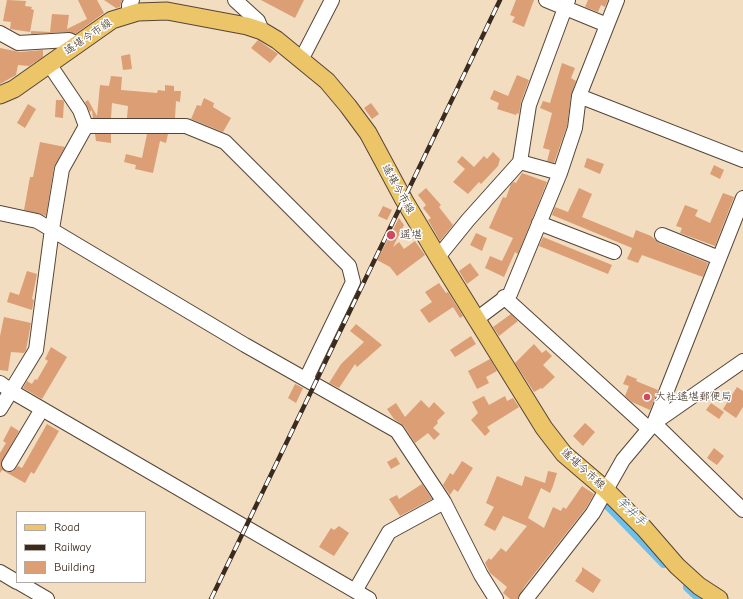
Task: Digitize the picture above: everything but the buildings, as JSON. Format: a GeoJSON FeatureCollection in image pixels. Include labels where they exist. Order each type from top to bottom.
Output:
{"type":"FeatureCollection","features":[{"type":"Feature","properties":{"kind":"main road","name":"遙堪今市線"},"geometry":{"type":"LineString","coordinates":[[0,95],[14,89],[130,7],[153,11],[167,11],[247,26],[262,31],[277,40],[327,81],[364,128],[438,257],[478,318],[544,428],[564,454],[605,489],[644,528],[677,566],[699,586],[719,599]]}},
{"type":"Feature","properties":{"kind":"street"},"geometry":{"type":"LineString","coordinates":[[235,0],[258,21],[262,31]]}},
{"type":"Feature","properties":{"kind":"street"},"geometry":{"type":"LineString","coordinates":[[301,60],[332,0]]}},
{"type":"Feature","properties":{"kind":"street"},"geometry":{"type":"LineString","coordinates":[[546,0],[566,4],[607,25]]}},
{"type":"Feature","properties":{"kind":"street"},"geometry":{"type":"LineString","coordinates":[[478,318],[510,294],[560,173],[575,128],[579,96],[617,0]]}},
{"type":"Feature","properties":{"kind":"street"},"geometry":{"type":"LineString","coordinates":[[438,257],[468,220],[520,162],[529,105],[566,4]]}},
{"type":"Feature","properties":{"kind":"street"},"geometry":{"type":"LineString","coordinates":[[0,33],[18,43],[69,40],[77,44]]}},
{"type":"Feature","properties":{"kind":"street"},"geometry":{"type":"LineString","coordinates":[[0,409],[5,387],[36,350],[52,229],[62,169],[86,126],[80,110],[49,64]]}},
{"type":"Feature","properties":{"kind":"street"},"geometry":{"type":"LineString","coordinates":[[579,96],[743,160]]}},
{"type":"Feature","properties":{"kind":"street"},"geometry":{"type":"LineString","coordinates":[[86,126],[186,126],[225,142],[349,266],[353,282],[306,379]]}},
{"type":"Feature","properties":{"kind":"street"},"geometry":{"type":"LineString","coordinates":[[520,162],[560,173]]}},
{"type":"Feature","properties":{"kind":"street"},"geometry":{"type":"LineString","coordinates":[[651,426],[743,198]]}},
{"type":"Feature","properties":{"kind":"street"},"geometry":{"type":"LineString","coordinates":[[0,213],[37,221],[52,229],[397,431],[444,502],[481,575],[496,599]]}},
{"type":"Feature","properties":{"kind":"street"},"geometry":{"type":"LineString","coordinates":[[539,223],[614,252]]}},
{"type":"Feature","properties":{"kind":"street"},"geometry":{"type":"LineString","coordinates":[[662,235],[719,258]]}},
{"type":"Feature","properties":{"kind":"street"},"geometry":{"type":"LineString","coordinates":[[504,297],[651,426],[743,510]]}},
{"type":"Feature","properties":{"kind":"street"},"geometry":{"type":"LineString","coordinates":[[526,599],[593,514],[605,489],[623,460],[651,426],[743,361]]}},
{"type":"Feature","properties":{"kind":"street"},"geometry":{"type":"LineString","coordinates":[[5,387],[369,599]]}},
{"type":"Feature","properties":{"kind":"street"},"geometry":{"type":"LineString","coordinates":[[10,464],[42,409]]}},
{"type":"Feature","properties":{"kind":"street"},"geometry":{"type":"LineString","coordinates":[[355,591],[389,532],[444,502]]}},
{"type":"Feature","properties":{"kind":"street"},"geometry":{"type":"LineString","coordinates":[[0,572],[16,581]]}},
{"type":"Feature","properties":{"kind":"street"},"geometry":{"type":"LineString","coordinates":[[19,583],[47,599]]}},
{"type":"Feature","properties":{"kind":"waterway","name":"竿井手"},"geometry":{"type":"LineString","coordinates":[[596,502],[599,499],[609,506],[664,563]]}},
{"type":"Feature","properties":{"kind":"waterway","name":"竿井手"},"geometry":{"type":"LineString","coordinates":[[688,587],[701,599]]}},
{"type":"Feature","properties":{"kind":"railway"},"geometry":{"type":"LineString","coordinates":[[211,599],[500,0]]}},
{"type":"Feature","properties":{"kind":"place","name":"遥堪"},"geometry":{"type":"Point","coordinates":[391,235]}},
{"type":"Feature","properties":{"kind":"place","name":"大社遙堪郵便局"},"geometry":{"type":"Point","coordinates":[647,397]}}]}
